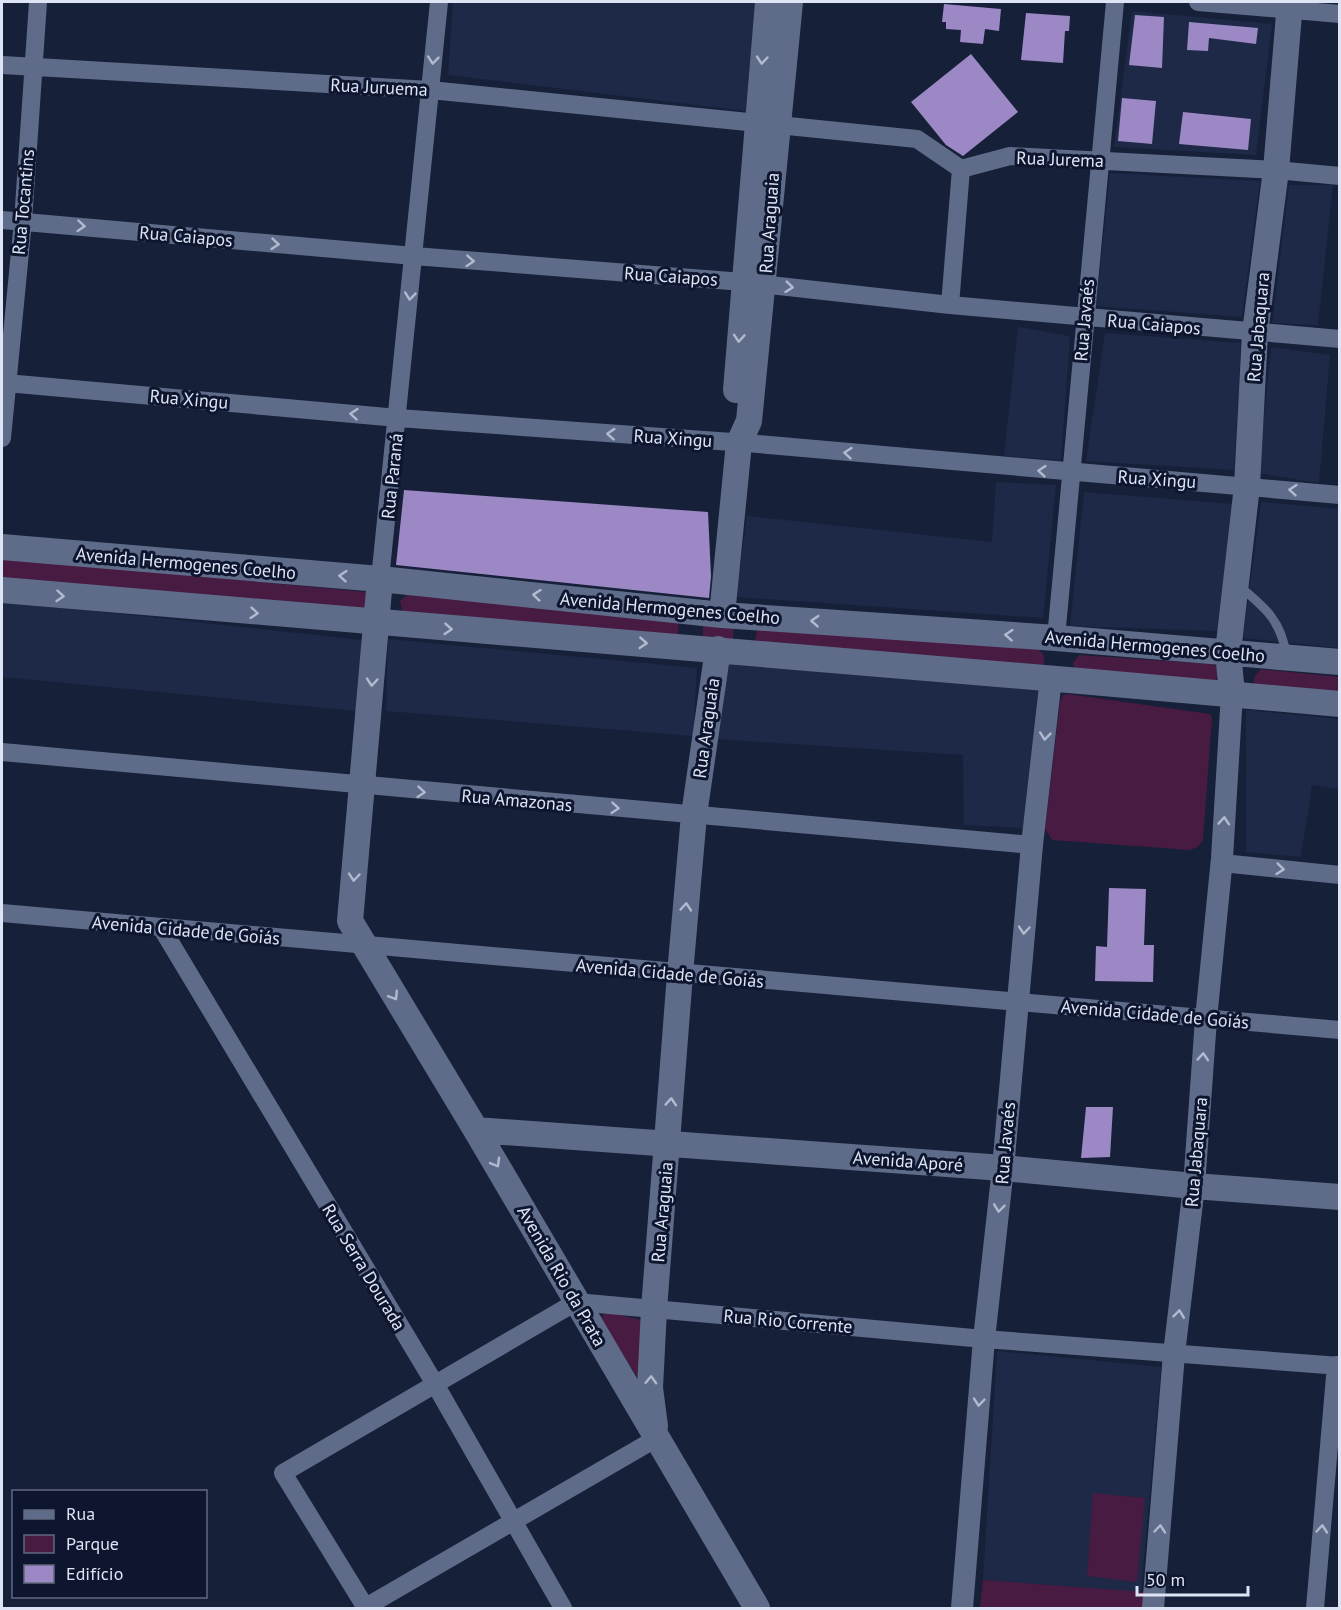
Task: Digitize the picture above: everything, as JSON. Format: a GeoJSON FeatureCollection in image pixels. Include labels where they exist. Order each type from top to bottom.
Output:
{"type":"FeatureCollection","features":[{"type":"Feature","properties":{"kind":"main road","name":"Rua Araguaia"},"geometry":{"type":"LineString","coordinates":[[722,615],[740,443],[734,424],[753,283],[766,123],[768,2]]}},
{"type":"Feature","properties":{"kind":"main road","name":"Rua Araguaia"},"geometry":{"type":"LineString","coordinates":[[766,123],[790,2]]}},
{"type":"Feature","properties":{"kind":"main road","name":"Rua Jabaquara"},"geometry":{"type":"LineString","coordinates":[[1232,694],[1228,652],[1247,486],[1255,333],[1276,170],[1290,6]]}},
{"type":"Feature","properties":{"kind":"main road","name":"Avenida Hermogenes Coelho"},"geometry":{"type":"LineString","coordinates":[[2,548],[380,579],[722,615],[1056,638],[1340,662]]}},
{"type":"Feature","properties":{"kind":"main road","name":"Rua Paraná"},"geometry":{"type":"LineString","coordinates":[[364,946],[350,921],[378,624],[380,579]]}},
{"type":"Feature","properties":{"kind":"main road","name":"Avenida Hermogenes Coelho"},"geometry":{"type":"LineString","coordinates":[[2,590],[378,624],[718,649],[1340,704]]}},
{"type":"Feature","properties":{"kind":"main road"},"geometry":{"type":"LineString","coordinates":[[718,649],[706,644],[701,628],[711,616],[722,615]]}},
{"type":"Feature","properties":{"kind":"main road"},"geometry":{"type":"LineString","coordinates":[[1051,678],[1056,638]]}},
{"type":"Feature","properties":{"kind":"main road","name":"Rua Araguaia"},"geometry":{"type":"LineString","coordinates":[[657,1438],[651,1388],[654,1309],[694,815],[718,649]]}},
{"type":"Feature","properties":{"kind":"main road","name":"Avenida Rio da Prata"},"geometry":{"type":"LineString","coordinates":[[364,946],[476,1130],[757,1608]]}},
{"type":"Feature","properties":{"kind":"main road","name":"Avenida Aporé"},"geometry":{"type":"LineString","coordinates":[[476,1130],[1004,1168],[1340,1197]]}},
{"type":"Feature","properties":{"kind":"street","name":"Rua Tocantins"},"geometry":{"type":"LineString","coordinates":[[2,438],[23,221],[38,2]]}},
{"type":"Feature","properties":{"kind":"street","name":"Rua Paraná"},"geometry":{"type":"LineString","coordinates":[[380,579],[439,2]]}},
{"type":"Feature","properties":{"kind":"street","name":"Rua Javaés"},"geometry":{"type":"LineString","coordinates":[[1056,638],[1115,2]]}},
{"type":"Feature","properties":{"kind":"street"},"geometry":{"type":"LineString","coordinates":[[1198,2],[1290,6],[1340,14]]}},
{"type":"Feature","properties":{"kind":"street","name":"Rua Juruema"},"geometry":{"type":"LineString","coordinates":[[2,65],[430,90],[766,123]]}},
{"type":"Feature","properties":{"kind":"street"},"geometry":{"type":"LineString","coordinates":[[766,123],[918,139],[961,169],[950,305]]}},
{"type":"Feature","properties":{"kind":"street","name":"Rua Jurema"},"geometry":{"type":"LineString","coordinates":[[961,169],[1010,156],[1276,170],[1340,176]]}},
{"type":"Feature","properties":{"kind":"street","name":"Rua Caiapos"},"geometry":{"type":"LineString","coordinates":[[2,220],[753,283],[950,305],[1340,339]]}},
{"type":"Feature","properties":{"kind":"street","name":"Rua Xingu"},"geometry":{"type":"LineString","coordinates":[[6,383],[398,418],[740,443],[1340,495]]}},
{"type":"Feature","properties":{"kind":"street","name":"Rua Javaés"},"geometry":{"type":"LineString","coordinates":[[962,1608],[984,1339],[1004,1168],[1032,845],[1051,678]]}},
{"type":"Feature","properties":{"kind":"street","name":"Rua Jabaquara"},"geometry":{"type":"LineString","coordinates":[[1153,1608],[1174,1354],[1194,1186],[1206,1019],[1222,863],[1232,694]]}},
{"type":"Feature","properties":{"kind":"street","name":"Rua Amazonas"},"geometry":{"type":"LineString","coordinates":[[2,752],[363,787],[1032,845]]}},
{"type":"Feature","properties":{"kind":"street"},"geometry":{"type":"LineString","coordinates":[[1222,863],[1340,875]]}},
{"type":"Feature","properties":{"kind":"street","name":"Avenida Cidade de Goiás"},"geometry":{"type":"LineString","coordinates":[[2,913],[1340,1030]]}},
{"type":"Feature","properties":{"kind":"street","name":"Rua Serra Dourada"},"geometry":{"type":"LineString","coordinates":[[161,927],[435,1384],[563,1608]]}},
{"type":"Feature","properties":{"kind":"street"},"geometry":{"type":"LineString","coordinates":[[576,1302],[283,1473],[365,1608],[657,1438]]}},
{"type":"Feature","properties":{"kind":"street","name":"Rua Rio Corrente"},"geometry":{"type":"LineString","coordinates":[[576,1302],[984,1339],[1338,1366]]}},
{"type":"Feature","properties":{"kind":"street"},"geometry":{"type":"LineString","coordinates":[[1316,1608],[1338,1366]]}},
{"type":"Feature","properties":{"kind":"lane"},"geometry":{"type":"LineString","coordinates":[[1236,584],[1260,604],[1284,635],[1287,657]]}},
{"type":"Feature","properties":{"kind":"shaded area"},"geometry":{"type":"Polygon","coordinates":[[[453,2],[755,2],[746,111],[448,75],[453,2]]]}},
{"type":"Feature","properties":{"kind":"shaded area"},"geometry":{"type":"Polygon","coordinates":[[[1132,11],[1272,24],[1256,155],[1114,147],[1132,11]]]}},
{"type":"Feature","properties":{"kind":"shaded area"},"geometry":{"type":"Polygon","coordinates":[[[1110,173],[1260,181],[1242,317],[1096,306],[1110,173]]]}},
{"type":"Feature","properties":{"kind":"shaded area"},"geometry":{"type":"Polygon","coordinates":[[[1289,185],[1333,185],[1318,325],[1272,323],[1289,185]]]}},
{"type":"Feature","properties":{"kind":"shaded area"},"geometry":{"type":"Polygon","coordinates":[[[1018,327],[1070,336],[1061,460],[1004,456],[1018,327]]]}},
{"type":"Feature","properties":{"kind":"shaded area"},"geometry":{"type":"Polygon","coordinates":[[[1105,333],[1241,343],[1234,470],[1086,461],[1105,333]]]}},
{"type":"Feature","properties":{"kind":"shaded area"},"geometry":{"type":"Polygon","coordinates":[[[1271,347],[1330,355],[1319,483],[1258,473],[1271,347]]]}},
{"type":"Feature","properties":{"kind":"shaded area"},"geometry":{"type":"Polygon","coordinates":[[[996,482],[1056,485],[1043,618],[736,597],[747,516],[992,542],[996,482]]]}},
{"type":"Feature","properties":{"kind":"shaded area"},"geometry":{"type":"Polygon","coordinates":[[[1084,492],[1233,504],[1217,631],[1070,626],[1084,492]]]}},
{"type":"Feature","properties":{"kind":"shaded area"},"geometry":{"type":"Polygon","coordinates":[[[1261,502],[1339,509],[1339,648],[1243,638],[1261,502]]]}},
{"type":"Feature","properties":{"kind":"shaded area"},"geometry":{"type":"Polygon","coordinates":[[[2,601],[363,640],[357,711],[2,677],[2,601]]]}},
{"type":"Feature","properties":{"kind":"shaded area"},"geometry":{"type":"Polygon","coordinates":[[[388,639],[697,668],[693,736],[386,711],[388,639]]]}},
{"type":"Feature","properties":{"kind":"shaded area"},"geometry":{"type":"Polygon","coordinates":[[[717,661],[1041,688],[1023,828],[964,825],[963,755],[714,739],[717,661]]]}},
{"type":"Feature","properties":{"kind":"shaded area"},"geometry":{"type":"Polygon","coordinates":[[[1246,710],[1339,719],[1339,789],[1312,785],[1301,857],[1246,852],[1246,710]]]}},
{"type":"Feature","properties":{"kind":"shaded area"},"geometry":{"type":"Polygon","coordinates":[[[997,1351],[1161,1367],[1141,1593],[983,1580],[997,1351]]]}},
{"type":"Feature","properties":{"kind":"green space"},"geometry":{"type":"Polygon","coordinates":[[[6,558],[366,592],[367,609],[4,578],[2,561],[6,558]]]}},
{"type":"Feature","properties":{"kind":"green space"},"geometry":{"type":"Polygon","coordinates":[[[407,595],[679,619],[678,637],[403,613],[400,601],[407,595]]]}},
{"type":"Feature","properties":{"kind":"green space"},"geometry":{"type":"Polygon","coordinates":[[[703,623],[734,627],[733,639],[703,639],[703,623]]]}},
{"type":"Feature","properties":{"kind":"green space"},"geometry":{"type":"Polygon","coordinates":[[[757,630],[1036,649],[1043,654],[1044,660],[1043,665],[754,646],[757,630]]]}},
{"type":"Feature","properties":{"kind":"green space"},"geometry":{"type":"Polygon","coordinates":[[[1079,655],[1213,664],[1218,668],[1218,676],[1215,681],[1075,669],[1073,663],[1079,655]]]}},
{"type":"Feature","properties":{"kind":"green space"},"geometry":{"type":"Polygon","coordinates":[[[1261,669],[1339,677],[1339,697],[1254,684],[1254,677],[1261,669]]]}},
{"type":"Feature","properties":{"kind":"green space"},"geometry":{"type":"Polygon","coordinates":[[[1063,695],[1210,714],[1212,718],[1203,840],[1198,847],[1190,850],[1052,840],[1045,829],[1060,702],[1063,695]]]}},
{"type":"Feature","properties":{"kind":"green space"},"geometry":{"type":"Polygon","coordinates":[[[608,1312],[641,1320],[638,1378],[599,1318],[608,1312]]]}},
{"type":"Feature","properties":{"kind":"green space"},"geometry":{"type":"Polygon","coordinates":[[[1093,1493],[1145,1498],[1137,1582],[1087,1576],[1093,1493]]]}},
{"type":"Feature","properties":{"kind":"green space"},"geometry":{"type":"Polygon","coordinates":[[[983,1580],[1145,1592],[1143,1608],[980,1608],[983,1580]]]}},
{"type":"Feature","properties":{"kind":"building"},"geometry":{"type":"Polygon","coordinates":[[[944,4],[1001,9],[999,31],[985,29],[983,44],[960,42],[961,30],[946,29],[946,22],[942,22],[944,4]]]}},
{"type":"Feature","properties":{"kind":"building"},"geometry":{"type":"Polygon","coordinates":[[[1026,13],[1070,16],[1069,31],[1065,31],[1063,63],[1021,60],[1026,13]]]}},
{"type":"Feature","properties":{"kind":"building"},"geometry":{"type":"Polygon","coordinates":[[[1135,15],[1164,17],[1162,68],[1129,65],[1135,15]]]}},
{"type":"Feature","properties":{"kind":"building"},"geometry":{"type":"Polygon","coordinates":[[[1189,22],[1258,28],[1256,44],[1209,38],[1208,51],[1187,50],[1189,22]]]}},
{"type":"Feature","properties":{"kind":"building"},"geometry":{"type":"Polygon","coordinates":[[[971,54],[1018,112],[963,156],[946,145],[911,102],[971,54]]]}},
{"type":"Feature","properties":{"kind":"building"},"geometry":{"type":"Polygon","coordinates":[[[1122,98],[1156,101],[1152,144],[1118,141],[1122,98]]]}},
{"type":"Feature","properties":{"kind":"building"},"geometry":{"type":"Polygon","coordinates":[[[1183,112],[1251,119],[1248,150],[1179,144],[1183,112]]]}},
{"type":"Feature","properties":{"kind":"building"},"geometry":{"type":"Polygon","coordinates":[[[404,490],[708,512],[711,576],[709,598],[396,565],[404,490]]]}},
{"type":"Feature","properties":{"kind":"building"},"geometry":{"type":"Polygon","coordinates":[[[1109,888],[1146,889],[1144,945],[1154,945],[1153,982],[1095,981],[1096,946],[1107,947],[1109,888]]]}},
{"type":"Feature","properties":{"kind":"building"},"geometry":{"type":"Polygon","coordinates":[[[1086,1107],[1113,1107],[1110,1157],[1081,1158],[1086,1107]]]}}]}
